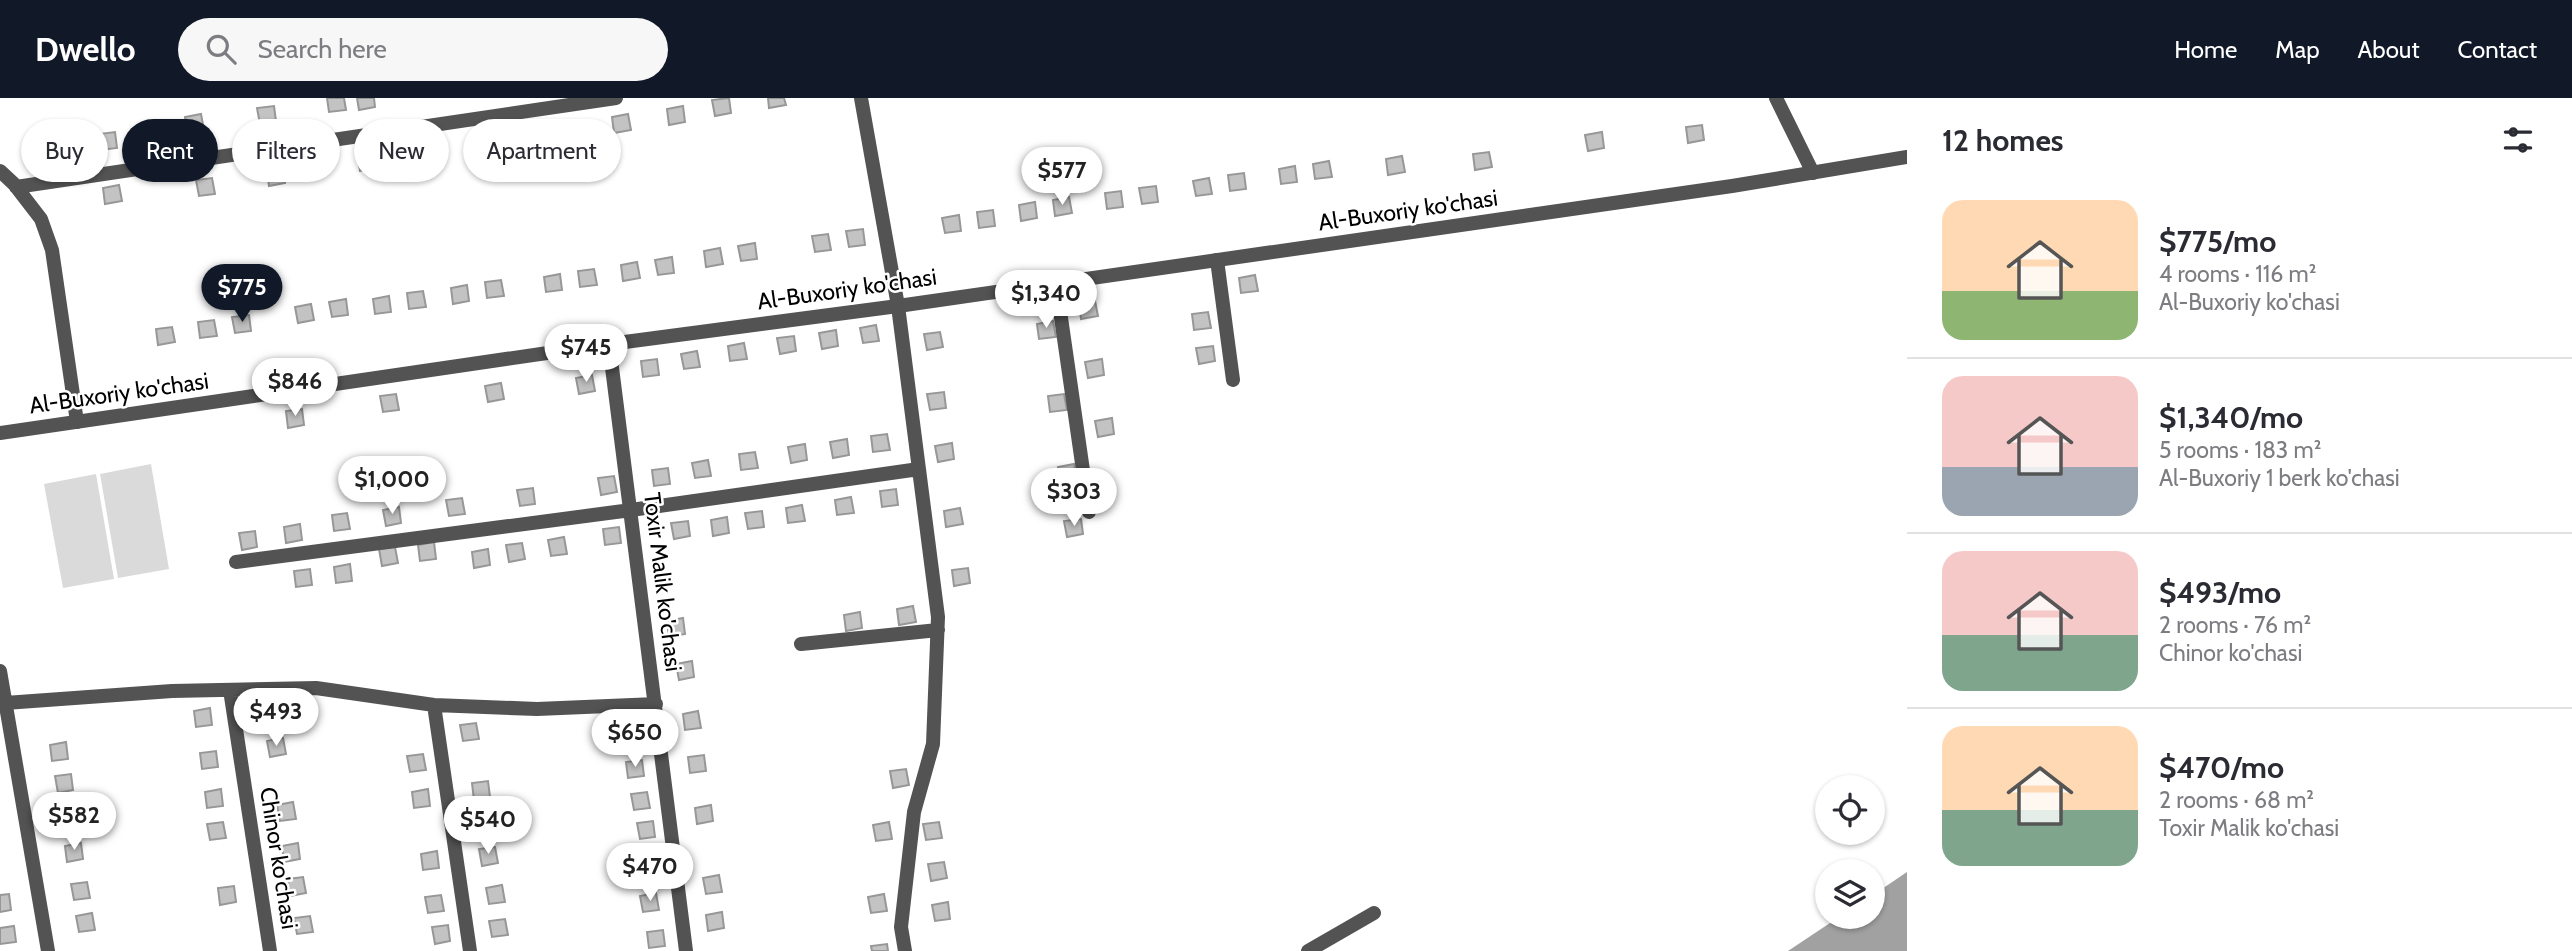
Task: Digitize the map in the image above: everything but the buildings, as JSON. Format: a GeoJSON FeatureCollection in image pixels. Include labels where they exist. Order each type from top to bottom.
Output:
{"type":"FeatureCollection","features":[{"type":"Feature","properties":{"kind":"street"},"geometry":{"type":"LineString","coordinates":[[16,187],[616,98]]}},
{"type":"Feature","properties":{"kind":"street"},"geometry":{"type":"LineString","coordinates":[[861,98],[898,306],[938,617],[933,744],[914,812],[901,927],[905,951]]}},
{"type":"Feature","properties":{"kind":"street"},"geometry":{"type":"LineString","coordinates":[[1776,98],[1813,173]]}},
{"type":"Feature","properties":{"kind":"street","name":"Al-Buxoriy ko'chasi"},"geometry":{"type":"LineString","coordinates":[[0,433],[609,344],[898,306],[1732,187],[1907,157]]}},
{"type":"Feature","properties":{"kind":"street"},"geometry":{"type":"LineString","coordinates":[[0,171],[41,219],[51,250],[78,422]]}},
{"type":"Feature","properties":{"kind":"street"},"geometry":{"type":"LineString","coordinates":[[1217,260],[1233,380]]}},
{"type":"Feature","properties":{"kind":"street"},"geometry":{"type":"LineString","coordinates":[[1056,283],[1089,512]]}},
{"type":"Feature","properties":{"kind":"street","name":"Toxir Malik ko'chasi"},"geometry":{"type":"LineString","coordinates":[[609,344],[686,951]]}},
{"type":"Feature","properties":{"kind":"street"},"geometry":{"type":"LineString","coordinates":[[236,562],[631,510],[919,468]]}},
{"type":"Feature","properties":{"kind":"street"},"geometry":{"type":"LineString","coordinates":[[801,644],[938,630]]}},
{"type":"Feature","properties":{"kind":"street"},"geometry":{"type":"LineString","coordinates":[[0,671],[48,951]]}},
{"type":"Feature","properties":{"kind":"street"},"geometry":{"type":"LineString","coordinates":[[5,702],[172,691],[316,688],[434,705],[537,709],[656,704]]}},
{"type":"Feature","properties":{"kind":"street","name":"Chinor ko'chasi"},"geometry":{"type":"LineString","coordinates":[[230,690],[270,951]]}},
{"type":"Feature","properties":{"kind":"street"},"geometry":{"type":"LineString","coordinates":[[434,705],[470,951]]}},
{"type":"Feature","properties":{"kind":"street"},"geometry":{"type":"LineString","coordinates":[[1308,951],[1374,913]]}},
{"type":"Feature","properties":{"kind":"shaded area"},"geometry":{"type":"Polygon","coordinates":[[[151,464],[169,569],[118,578],[100,474],[151,464]]]}},
{"type":"Feature","properties":{"kind":"shaded area"},"geometry":{"type":"Polygon","coordinates":[[[96,474],[114,579],[63,588],[44,484],[96,474]]]}},
{"type":"Feature","properties":{"kind":"shaded area"},"geometry":{"type":"Polygon","coordinates":[[[1907,872],[1907,951],[1788,951],[1821,929],[1885,929],[1885,887],[1907,872]]]}}]}
